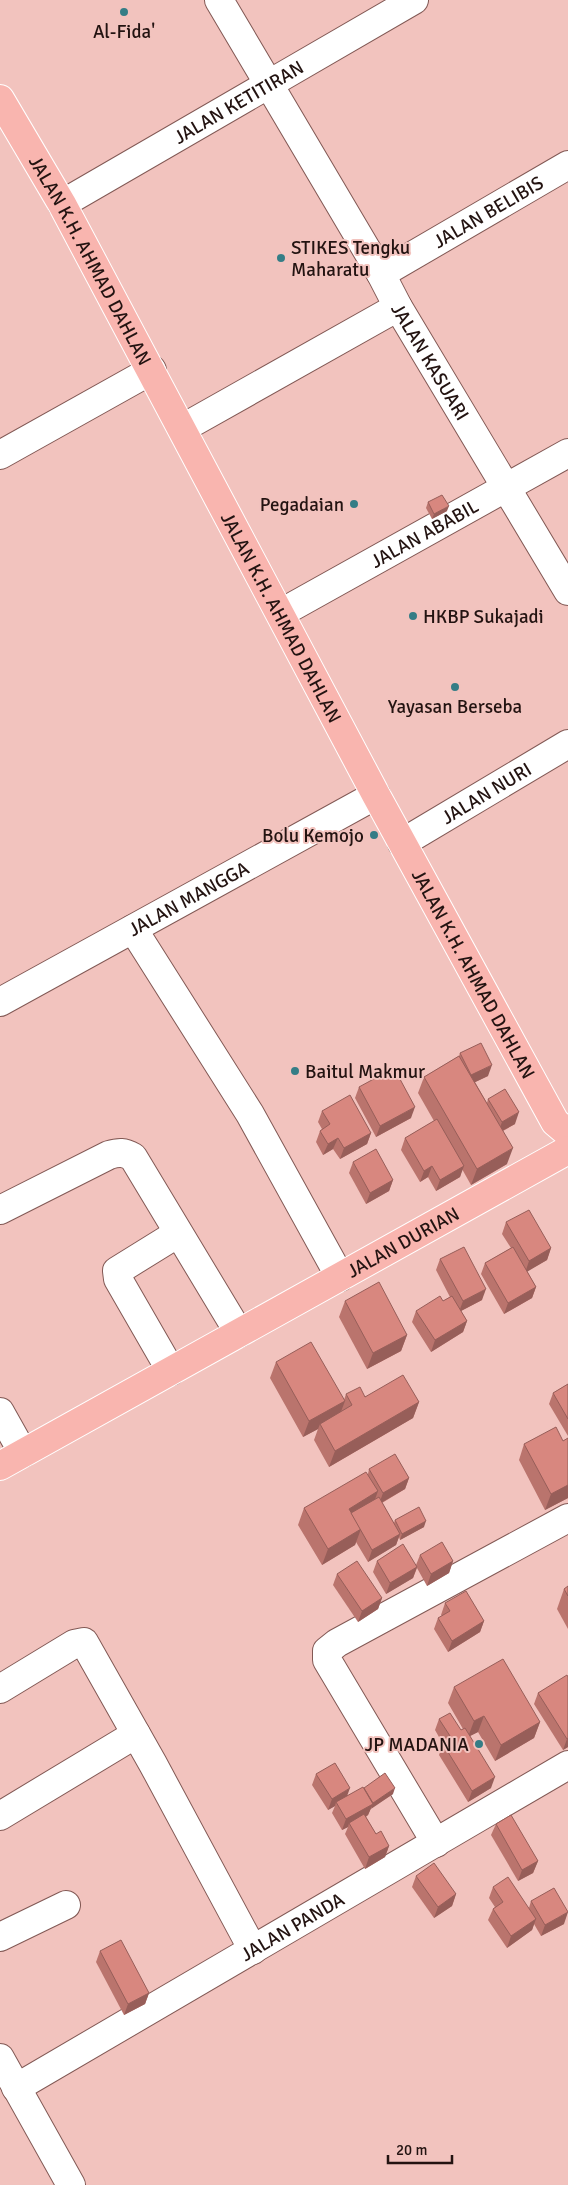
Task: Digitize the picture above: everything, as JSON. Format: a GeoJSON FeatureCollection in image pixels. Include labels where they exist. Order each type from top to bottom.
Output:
{"type":"FeatureCollection","features":[{"type":"Feature","properties":{"kind":"main road","name":"JALAN K.H. AHMAD DAHLAN"},"geometry":{"type":"LineString","coordinates":[[0,99],[7,127],[62,204],[183,428],[402,843],[555,1122],[568,1133]]}},
{"type":"Feature","properties":{"kind":"main road","name":"JALAN DURIAN"},"geometry":{"type":"LineString","coordinates":[[0,1466],[568,1150]]}},
{"type":"Feature","properties":{"kind":"street","name":"JALAN KASUARI"},"geometry":{"type":"LineString","coordinates":[[219,0],[381,274],[398,307],[505,489],[568,591]]}},
{"type":"Feature","properties":{"kind":"street","name":"JALAN KETITIRAN"},"geometry":{"type":"LineString","coordinates":[[62,204],[414,0]]}},
{"type":"Feature","properties":{"kind":"street","name":"JALAN BELIBIS"},"geometry":{"type":"LineString","coordinates":[[381,274],[568,165]]}},
{"type":"Feature","properties":{"kind":"street"},"geometry":{"type":"LineString","coordinates":[[183,428],[398,307]]}},
{"type":"Feature","properties":{"kind":"street"},"geometry":{"type":"LineString","coordinates":[[0,455],[152,370]]}},
{"type":"Feature","properties":{"kind":"street","name":"JALAN ABABIL"},"geometry":{"type":"LineString","coordinates":[[281,614],[568,453]]}},
{"type":"Feature","properties":{"kind":"street","name":"JALAN NURI"},"geometry":{"type":"LineString","coordinates":[[402,843],[568,744]]}},
{"type":"Feature","properties":{"kind":"street","name":"JALAN MANGGA"},"geometry":{"type":"LineString","coordinates":[[0,1002],[376,795]]}},
{"type":"Feature","properties":{"kind":"street"},"geometry":{"type":"LineString","coordinates":[[134,929],[250,1114],[340,1277]]}},
{"type":"Feature","properties":{"kind":"street"},"geometry":{"type":"LineString","coordinates":[[0,1210],[118,1152],[133,1157],[239,1333]]}},
{"type":"Feature","properties":{"kind":"street"},"geometry":{"type":"LineString","coordinates":[[167,1240],[117,1270],[118,1278],[171,1371]]}},
{"type":"Feature","properties":{"kind":"street"},"geometry":{"type":"LineString","coordinates":[[0,1412],[23,1453]]}},
{"type":"Feature","properties":{"kind":"street"},"geometry":{"type":"LineString","coordinates":[[436,1843],[327,1660],[327,1651],[337,1643],[568,1518]]}},
{"type":"Feature","properties":{"kind":"street"},"geometry":{"type":"LineString","coordinates":[[0,1689],[74,1644],[84,1642],[253,1950]]}},
{"type":"Feature","properties":{"kind":"street"},"geometry":{"type":"LineString","coordinates":[[0,1816],[136,1734]]}},
{"type":"Feature","properties":{"kind":"street","name":"JALAN PANDA"},"geometry":{"type":"LineString","coordinates":[[16,2088],[568,1765]]}},
{"type":"Feature","properties":{"kind":"street"},"geometry":{"type":"LineString","coordinates":[[0,1937],[66,1905]]}},
{"type":"Feature","properties":{"kind":"street"},"geometry":{"type":"LineString","coordinates":[[1,2061],[71,2185]]}},
{"type":"Feature","properties":{"kind":"building"},"geometry":{"type":"Polygon","coordinates":[[[442,495],[449,506],[434,514],[428,502],[442,495]]]}},
{"type":"Feature","properties":{"kind":"building"},"geometry":{"type":"Polygon","coordinates":[[[481,1043],[492,1065],[471,1075],[460,1053],[481,1043]]]}},
{"type":"Feature","properties":{"kind":"building"},"geometry":{"type":"Polygon","coordinates":[[[459,1056],[513,1148],[477,1169],[424,1077],[459,1056]]]}},
{"type":"Feature","properties":{"kind":"building"},"geometry":{"type":"Polygon","coordinates":[[[394,1068],[415,1107],[380,1126],[359,1087],[394,1068]]]}},
{"type":"Feature","properties":{"kind":"building"},"geometry":{"type":"Polygon","coordinates":[[[505,1089],[519,1112],[502,1122],[488,1099],[505,1089]]]}},
{"type":"Feature","properties":{"kind":"building"},"geometry":{"type":"Polygon","coordinates":[[[350,1095],[371,1133],[344,1148],[338,1138],[328,1144],[320,1131],[330,1124],[322,1111],[350,1095]]]}},
{"type":"Feature","properties":{"kind":"building"},"geometry":{"type":"Polygon","coordinates":[[[437,1119],[464,1166],[440,1180],[432,1166],[424,1171],[405,1138],[437,1119]]]}},
{"type":"Feature","properties":{"kind":"building"},"geometry":{"type":"Polygon","coordinates":[[[376,1149],[393,1180],[370,1193],[353,1162],[376,1149]]]}},
{"type":"Feature","properties":{"kind":"building"},"geometry":{"type":"Polygon","coordinates":[[[529,1210],[551,1248],[529,1261],[506,1222],[529,1210]]]}},
{"type":"Feature","properties":{"kind":"building"},"geometry":{"type":"Polygon","coordinates":[[[464,1247],[486,1289],[463,1301],[440,1259],[464,1247]]]}},
{"type":"Feature","properties":{"kind":"building"},"geometry":{"type":"Polygon","coordinates":[[[513,1247],[536,1287],[508,1303],[485,1263],[513,1247]]]}},
{"type":"Feature","properties":{"kind":"building"},"geometry":{"type":"Polygon","coordinates":[[[379,1282],[407,1335],[373,1353],[345,1301],[379,1282]]]}},
{"type":"Feature","properties":{"kind":"building"},"geometry":{"type":"Polygon","coordinates":[[[440,1296],[443,1301],[452,1296],[467,1321],[435,1340],[416,1311],[440,1296]]]}},
{"type":"Feature","properties":{"kind":"building"},"geometry":{"type":"Polygon","coordinates":[[[311,1342],[345,1401],[309,1421],[276,1362],[311,1342]]]}},
{"type":"Feature","properties":{"kind":"building"},"geometry":{"type":"Polygon","coordinates":[[[403,1375],[419,1402],[335,1451],[320,1424],[352,1405],[346,1394],[360,1387],[365,1397],[403,1375]]]}},
{"type":"Feature","properties":{"kind":"building"},"geometry":{"type":"Polygon","coordinates":[[[568,1384],[568,1419],[553,1393],[568,1384]]]}},
{"type":"Feature","properties":{"kind":"building"},"geometry":{"type":"Polygon","coordinates":[[[556,1427],[563,1441],[568,1438],[568,1485],[551,1494],[524,1444],[556,1427]]]}},
{"type":"Feature","properties":{"kind":"building"},"geometry":{"type":"Polygon","coordinates":[[[395,1454],[409,1478],[383,1493],[369,1469],[395,1454]]]}},
{"type":"Feature","properties":{"kind":"building"},"geometry":{"type":"Polygon","coordinates":[[[366,1472],[378,1491],[349,1509],[361,1529],[328,1549],[304,1508],[366,1472]]]}},
{"type":"Feature","properties":{"kind":"building"},"geometry":{"type":"Polygon","coordinates":[[[379,1497],[400,1534],[372,1550],[351,1513],[379,1497]]]}},
{"type":"Feature","properties":{"kind":"building"},"geometry":{"type":"Polygon","coordinates":[[[419,1507],[426,1521],[402,1534],[395,1520],[419,1507]]]}},
{"type":"Feature","properties":{"kind":"building"},"geometry":{"type":"Polygon","coordinates":[[[442,1542],[453,1561],[431,1574],[420,1555],[442,1542]]]}},
{"type":"Feature","properties":{"kind":"building"},"geometry":{"type":"Polygon","coordinates":[[[403,1544],[417,1567],[390,1583],[377,1561],[403,1544]]]}},
{"type":"Feature","properties":{"kind":"building"},"geometry":{"type":"Polygon","coordinates":[[[357,1561],[382,1598],[362,1611],[337,1574],[357,1561]]]}},
{"type":"Feature","properties":{"kind":"building"},"geometry":{"type":"Polygon","coordinates":[[[568,1586],[568,1596],[564,1589],[568,1586]]]}},
{"type":"Feature","properties":{"kind":"building"},"geometry":{"type":"Polygon","coordinates":[[[466,1591],[484,1621],[452,1641],[438,1618],[450,1611],[445,1603],[466,1591]]]}},
{"type":"Feature","properties":{"kind":"building"},"geometry":{"type":"Polygon","coordinates":[[[503,1659],[540,1722],[501,1745],[484,1716],[474,1721],[454,1687],[503,1659]]]}},
{"type":"Feature","properties":{"kind":"building"},"geometry":{"type":"Polygon","coordinates":[[[567,1675],[568,1738],[567,1739],[538,1693],[567,1675]]]}},
{"type":"Feature","properties":{"kind":"building"},"geometry":{"type":"Polygon","coordinates":[[[450,1713],[461,1730],[465,1728],[495,1777],[472,1791],[443,1744],[452,1739],[439,1719],[450,1713]]]}},
{"type":"Feature","properties":{"kind":"building"},"geometry":{"type":"Polygon","coordinates":[[[335,1763],[350,1788],[332,1799],[316,1774],[335,1763]]]}},
{"type":"Feature","properties":{"kind":"building"},"geometry":{"type":"Polygon","coordinates":[[[385,1773],[395,1788],[373,1803],[364,1788],[385,1773]]]}},
{"type":"Feature","properties":{"kind":"building"},"geometry":{"type":"Polygon","coordinates":[[[363,1787],[373,1804],[346,1819],[336,1802],[363,1787]]]}},
{"type":"Feature","properties":{"kind":"building"},"geometry":{"type":"Polygon","coordinates":[[[364,1814],[376,1834],[381,1831],[389,1846],[369,1857],[349,1823],[364,1814]]]}},
{"type":"Feature","properties":{"kind":"building"},"geometry":{"type":"Polygon","coordinates":[[[511,1815],[538,1861],[522,1870],[496,1824],[511,1815]]]}},
{"type":"Feature","properties":{"kind":"building"},"geometry":{"type":"Polygon","coordinates":[[[434,1863],[456,1894],[438,1907],[416,1876],[434,1863]]]}},
{"type":"Feature","properties":{"kind":"building"},"geometry":{"type":"Polygon","coordinates":[[[508,1877],[536,1919],[511,1936],[493,1909],[503,1902],[493,1887],[508,1877]]]}},
{"type":"Feature","properties":{"kind":"building"},"geometry":{"type":"Polygon","coordinates":[[[554,1888],[568,1912],[545,1925],[531,1901],[554,1888]]]}},
{"type":"Feature","properties":{"kind":"building"},"geometry":{"type":"Polygon","coordinates":[[[121,1940],[149,1993],[128,2004],[100,1951],[121,1940]]]}},
{"type":"Feature","properties":{"kind":"place","name":"Al-Fida'"},"geometry":{"type":"Point","coordinates":[124,12]}},
{"type":"Feature","properties":{"kind":"place","name":"STIKES Tengku Maharatu"},"geometry":{"type":"Point","coordinates":[281,258]}},
{"type":"Feature","properties":{"kind":"place","name":"Pegadaian"},"geometry":{"type":"Point","coordinates":[354,504]}},
{"type":"Feature","properties":{"kind":"place","name":"HKBP Sukajadi"},"geometry":{"type":"Point","coordinates":[413,616]}},
{"type":"Feature","properties":{"kind":"place","name":"Yayasan Berseba"},"geometry":{"type":"Point","coordinates":[455,687]}},
{"type":"Feature","properties":{"kind":"place","name":"Bolu Kemojo"},"geometry":{"type":"Point","coordinates":[374,835]}},
{"type":"Feature","properties":{"kind":"place","name":"Baitul Makmur"},"geometry":{"type":"Point","coordinates":[295,1071]}},
{"type":"Feature","properties":{"kind":"place","name":"JP MADANIA"},"geometry":{"type":"Point","coordinates":[479,1744]}}]}
